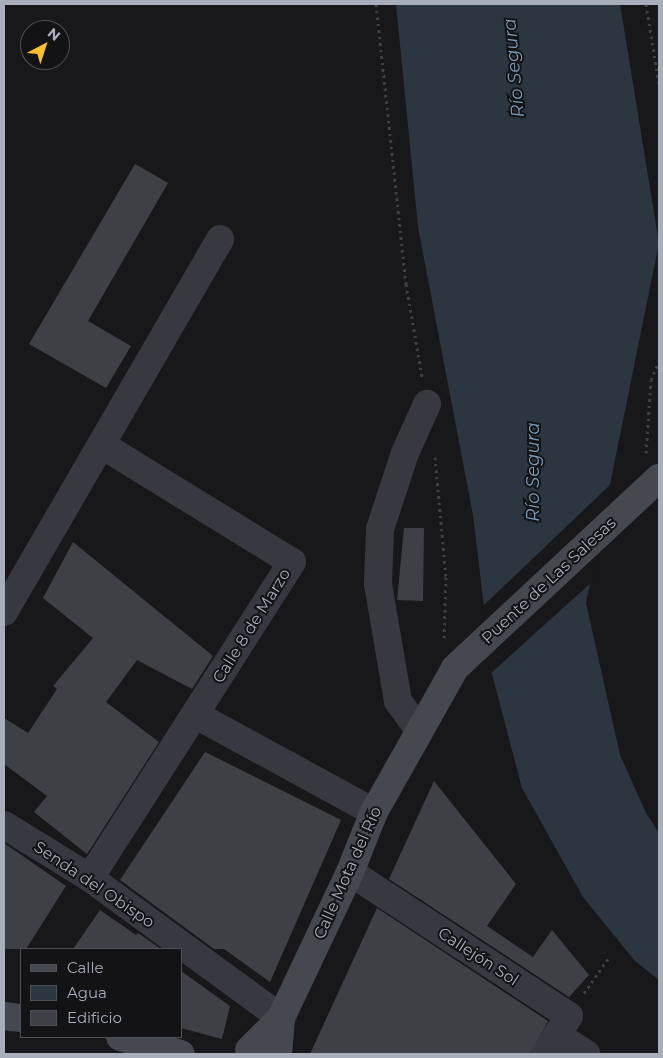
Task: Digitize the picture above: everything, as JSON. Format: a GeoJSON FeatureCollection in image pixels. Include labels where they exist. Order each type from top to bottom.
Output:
{"type":"FeatureCollection","features":[{"type":"Feature","properties":{"kind":"street"},"geometry":{"type":"LineString","coordinates":[[4,612],[220,238]]}},
{"type":"Feature","properties":{"kind":"street"},"geometry":{"type":"LineString","coordinates":[[419,730],[398,701],[378,584],[380,529],[405,452],[427,404]]}},
{"type":"Feature","properties":{"kind":"street","name":"Calle 8 de Marzo"},"geometry":{"type":"LineString","coordinates":[[90,878],[196,715],[292,562],[102,445]]}},
{"type":"Feature","properties":{"kind":"street","name":"Puente de Las Salesas"},"geometry":{"type":"LineString","coordinates":[[455,668],[651,486]]}},
{"type":"Feature","properties":{"kind":"street","name":"Calle Mota del Río"},"geometry":{"type":"LineString","coordinates":[[253,1053],[280,1018],[350,872],[374,812],[440,690],[455,668]]}},
{"type":"Feature","properties":{"kind":"street"},"geometry":{"type":"LineString","coordinates":[[196,715],[374,812]]}},
{"type":"Feature","properties":{"kind":"street","name":"Senda del Obispo"},"geometry":{"type":"LineString","coordinates":[[4,825],[90,878],[280,1018]]}},
{"type":"Feature","properties":{"kind":"street","name":"Callejón Sol"},"geometry":{"type":"LineString","coordinates":[[350,872],[557,1035],[586,1054]]}},
{"type":"Feature","properties":{"kind":"street"},"geometry":{"type":"LineString","coordinates":[[4,1016],[20,1018]]}},
{"type":"Feature","properties":{"kind":"street"},"geometry":{"type":"LineString","coordinates":[[124,1038],[181,1054]]}},
{"type":"Feature","properties":{"kind":"path"},"geometry":{"type":"LineString","coordinates":[[376,4],[406,284],[427,404]]}},
{"type":"Feature","properties":{"kind":"path"},"geometry":{"type":"LineString","coordinates":[[646,4],[659,84]]}},
{"type":"Feature","properties":{"kind":"path"},"geometry":{"type":"LineString","coordinates":[[651,486],[651,380],[659,361]]}},
{"type":"Feature","properties":{"kind":"path"},"geometry":{"type":"LineString","coordinates":[[434,450],[446,577],[440,690]]}},
{"type":"Feature","properties":{"kind":"path"},"geometry":{"type":"LineString","coordinates":[[557,1035],[610,956]]}},
{"type":"Feature","properties":{"kind":"water","name":"Río Segura"},"geometry":{"type":"Polygon","coordinates":[[[396,4],[620,4],[659,243],[586,603],[620,755],[646,813],[659,833],[659,980],[635,961],[583,897],[522,788],[492,674],[473,515],[418,227],[396,4]]]}},
{"type":"Feature","properties":{"kind":"pier"},"geometry":{"type":"Polygon","coordinates":[[[613,482],[593,581],[489,675],[482,607],[613,482]]]}},
{"type":"Feature","properties":{"kind":"building"},"geometry":{"type":"Polygon","coordinates":[[[135,164],[168,183],[88,321],[131,346],[106,388],[29,344],[135,164]]]}},
{"type":"Feature","properties":{"kind":"building"},"geometry":{"type":"Polygon","coordinates":[[[404,528],[424,528],[423,601],[397,600],[404,528]]]}},
{"type":"Feature","properties":{"kind":"building"},"geometry":{"type":"Polygon","coordinates":[[[73,542],[213,656],[192,689],[137,660],[106,702],[159,742],[87,854],[34,812],[47,796],[4,764],[4,718],[28,733],[57,689],[53,686],[93,638],[43,598],[73,542]]]}},
{"type":"Feature","properties":{"kind":"building"},"geometry":{"type":"Polygon","coordinates":[[[205,752],[341,820],[270,982],[224,949],[214,949],[120,880],[205,752]]]}},
{"type":"Feature","properties":{"kind":"building"},"geometry":{"type":"Polygon","coordinates":[[[434,781],[516,884],[487,926],[533,957],[552,930],[589,975],[569,997],[389,879],[434,781]]]}},
{"type":"Feature","properties":{"kind":"building"},"geometry":{"type":"Polygon","coordinates":[[[4,843],[66,886],[27,948],[4,949],[4,843]]]}},
{"type":"Feature","properties":{"kind":"building"},"geometry":{"type":"Polygon","coordinates":[[[377,908],[548,1021],[530,1054],[310,1054],[377,908]]]}},
{"type":"Feature","properties":{"kind":"building"},"geometry":{"type":"Polygon","coordinates":[[[100,910],[136,935],[138,933],[160,948],[74,948],[100,910]]]}},
{"type":"Feature","properties":{"kind":"building"},"geometry":{"type":"Polygon","coordinates":[[[182,972],[230,1006],[222,1039],[182,1028],[182,972]]]}}]}
